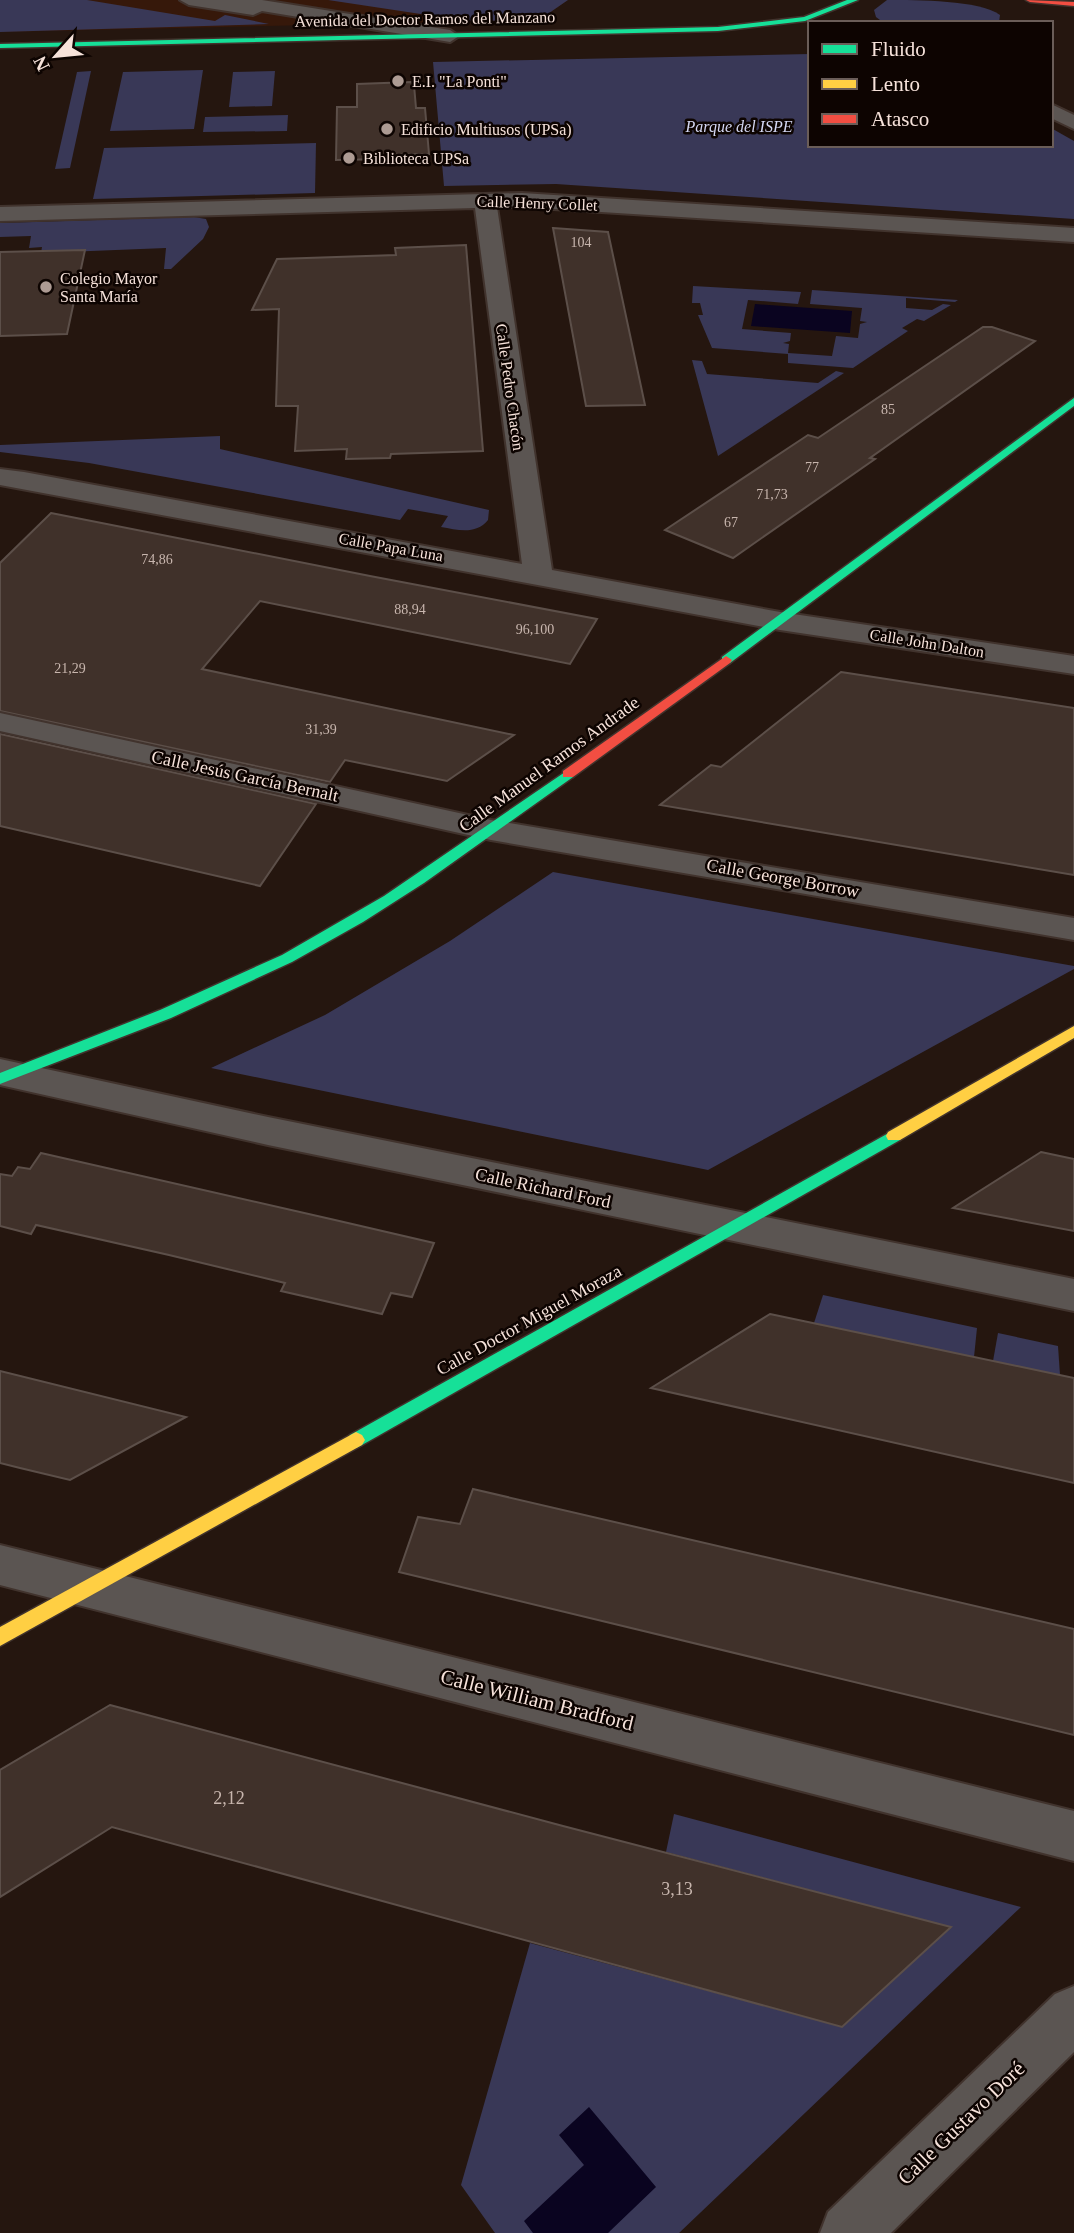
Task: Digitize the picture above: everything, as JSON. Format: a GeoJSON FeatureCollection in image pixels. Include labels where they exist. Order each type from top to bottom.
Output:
{"type":"FeatureCollection","features":[{"type":"Feature","properties":{"kind":"main road","name":"Avenida del Doctor Ramos del Manzano"},"geometry":{"type":"LineString","coordinates":[[0,46],[761,26],[798,20],[851,2]]}},
{"type":"Feature","properties":{"kind":"main road"},"geometry":{"type":"LineString","coordinates":[[851,2],[846,13],[852,21]]}},
{"type":"Feature","properties":{"kind":"main road"},"geometry":{"type":"LineString","coordinates":[[1028,20],[1024,2],[1074,4]]}},
{"type":"Feature","properties":{"kind":"main road"},"geometry":{"type":"LineString","coordinates":[[1056,18],[1074,16]]}},
{"type":"Feature","properties":{"kind":"main road","name":"Avenida del Doctor Ramos del Manzano"},"geometry":{"type":"LineString","coordinates":[[0,59],[755,41]]}},
{"type":"Feature","properties":{"kind":"main road","name":"Calle Manuel Ramos Andrade"},"geometry":{"type":"LineString","coordinates":[[4,1075],[185,1007],[325,938],[427,875],[780,621],[1074,401]]}},
{"type":"Feature","properties":{"kind":"main road","name":"Calle Doctor Miguel Moraza"},"geometry":{"type":"LineString","coordinates":[[0,1637],[91,1590],[734,1227],[1074,1031]]}},
{"type":"Feature","properties":{"kind":"street"},"geometry":{"type":"LineString","coordinates":[[189,0],[273,13],[293,19],[300,25],[275,40]]}},
{"type":"Feature","properties":{"kind":"street"},"geometry":{"type":"LineString","coordinates":[[228,0],[450,36]]}},
{"type":"Feature","properties":{"kind":"street"},"geometry":{"type":"LineString","coordinates":[[1053,111],[1074,123]]}},
{"type":"Feature","properties":{"kind":"street","name":"Calle Pedro Chacón"},"geometry":{"type":"LineString","coordinates":[[485,200],[538,574]]}},
{"type":"Feature","properties":{"kind":"street","name":"Calle Henry Collet"},"geometry":{"type":"LineString","coordinates":[[0,214],[522,200],[1074,235]]}},
{"type":"Feature","properties":{"kind":"street"},"geometry":{"type":"LineString","coordinates":[[0,502],[12,479]]}},
{"type":"Feature","properties":{"kind":"street","name":"Calle Papa Luna"},"geometry":{"type":"LineString","coordinates":[[12,479],[538,574],[780,621]]}},
{"type":"Feature","properties":{"kind":"street","name":"Calle John Dalton"},"geometry":{"type":"LineString","coordinates":[[780,621],[1074,665]]}},
{"type":"Feature","properties":{"kind":"street","name":"Calle Jesús García Bernalt"},"geometry":{"type":"LineString","coordinates":[[0,722],[491,830]]}},
{"type":"Feature","properties":{"kind":"street","name":"Calle George Borrow"},"geometry":{"type":"LineString","coordinates":[[491,830],[610,848],[1074,929]]}},
{"type":"Feature","properties":{"kind":"street","name":"Calle Richard Ford"},"geometry":{"type":"LineString","coordinates":[[4,1075],[734,1227],[869,1251],[1074,1296]]}},
{"type":"Feature","properties":{"kind":"street","name":"Calle William Bradford"},"geometry":{"type":"LineString","coordinates":[[0,1565],[1074,1836]]}},
{"type":"Feature","properties":{"kind":"street","name":"Calle Gustavo Doré"},"geometry":{"type":"LineString","coordinates":[[849,2233],[1074,2013]]}},
{"type":"Feature","properties":{"kind":"shaded area"},"geometry":{"type":"Polygon","coordinates":[[[0,0],[568,0],[539,20],[0,32],[0,0]]]}},
{"type":"Feature","properties":{"kind":"shaded area"},"geometry":{"type":"Polygon","coordinates":[[[755,304],[852,311],[850,333],[751,326],[755,304]]]}},
{"type":"Feature","properties":{"kind":"shaded area"},"geometry":{"type":"Polygon","coordinates":[[[589,2107],[656,2187],[608,2233],[533,2233],[524,2221],[584,2165],[559,2135],[589,2107]]]}},
{"type":"Feature","properties":{"kind":"green space"},"geometry":{"type":"Polygon","coordinates":[[[0,0],[87,0],[215,21],[225,15],[269,24],[0,32],[0,0]]]}},
{"type":"Feature","properties":{"kind":"green space"},"geometry":{"type":"Polygon","coordinates":[[[328,0],[568,0],[539,20],[467,21],[328,0]]]}},
{"type":"Feature","properties":{"kind":"green space"},"geometry":{"type":"Polygon","coordinates":[[[887,0],[915,0],[978,6],[1000,15],[999,21],[881,21],[876,17],[874,10],[887,0]]]}},
{"type":"Feature","properties":{"kind":"green space","name":"Parque del ISPE"},"geometry":{"type":"Polygon","coordinates":[[[808,54],[808,147],[1053,147],[1053,129],[1074,141],[1074,219],[556,184],[444,186],[433,62],[808,54]]]}},
{"type":"Feature","properties":{"kind":"green space"},"geometry":{"type":"Polygon","coordinates":[[[203,70],[194,129],[110,131],[123,72],[203,70]]]}},
{"type":"Feature","properties":{"kind":"green space"},"geometry":{"type":"Polygon","coordinates":[[[91,71],[70,168],[55,169],[77,72],[91,71]]]}},
{"type":"Feature","properties":{"kind":"green space"},"geometry":{"type":"Polygon","coordinates":[[[275,71],[272,106],[229,107],[233,72],[275,71]]]}},
{"type":"Feature","properties":{"kind":"green space"},"geometry":{"type":"Polygon","coordinates":[[[288,115],[287,131],[203,132],[205,117],[288,115]]]}},
{"type":"Feature","properties":{"kind":"green space"},"geometry":{"type":"Polygon","coordinates":[[[316,143],[315,193],[93,199],[104,148],[316,143]]]}},
{"type":"Feature","properties":{"kind":"green space"},"geometry":{"type":"Polygon","coordinates":[[[194,217],[206,219],[209,227],[203,239],[171,269],[164,269],[166,248],[41,253],[42,247],[29,248],[31,236],[0,237],[0,223],[194,217]]]}},
{"type":"Feature","properties":{"kind":"green space"},"geometry":{"type":"Polygon","coordinates":[[[693,286],[801,292],[798,304],[748,300],[742,329],[791,333],[790,341],[783,343],[789,344],[788,353],[832,356],[836,336],[858,338],[860,324],[867,322],[860,321],[862,308],[810,304],[812,290],[958,300],[955,302],[906,298],[906,308],[932,310],[943,304],[951,305],[924,321],[917,319],[902,328],[908,331],[853,368],[788,363],[788,354],[712,348],[698,315],[703,315],[700,303],[692,303],[693,286]]]}},
{"type":"Feature","properties":{"kind":"green space"},"geometry":{"type":"Polygon","coordinates":[[[692,360],[702,361],[707,374],[818,383],[836,371],[844,373],[718,456],[692,360]]]}},
{"type":"Feature","properties":{"kind":"green space"},"geometry":{"type":"Polygon","coordinates":[[[220,436],[220,449],[489,510],[488,520],[472,530],[454,529],[441,527],[448,516],[408,509],[400,520],[89,463],[0,452],[0,445],[220,436]]]}},
{"type":"Feature","properties":{"kind":"green space"},"geometry":{"type":"Polygon","coordinates":[[[553,872],[1074,966],[1074,969],[708,1170],[211,1068],[325,1015],[450,941],[553,872]]]}},
{"type":"Feature","properties":{"kind":"green space"},"geometry":{"type":"Polygon","coordinates":[[[823,1295],[977,1328],[974,1357],[814,1323],[823,1295]]]}},
{"type":"Feature","properties":{"kind":"green space"},"geometry":{"type":"Polygon","coordinates":[[[998,1333],[1058,1346],[1060,1375],[993,1361],[998,1333]]]}},
{"type":"Feature","properties":{"kind":"green space"},"geometry":{"type":"Polygon","coordinates":[[[674,1814],[1021,1907],[679,2233],[495,2233],[461,2185],[530,1943],[842,2027],[951,1927],[666,1852],[674,1814]]]}},
{"type":"Feature","properties":{"kind":"building","name":"Edificio Multiusos (UPSa)"},"geometry":{"type":"Polygon","coordinates":[[[411,82],[414,85],[416,108],[425,108],[429,154],[387,155],[387,159],[336,160],[337,107],[357,107],[357,84],[411,82]]]}},
{"type":"Feature","properties":{"kind":"building"},"geometry":{"type":"Polygon","coordinates":[[[553,228],[608,232],[645,405],[586,406],[553,228]]]}},
{"type":"Feature","properties":{"kind":"building"},"geometry":{"type":"Polygon","coordinates":[[[466,245],[483,451],[391,454],[390,458],[346,459],[347,449],[295,451],[298,406],[276,406],[279,309],[252,310],[277,259],[396,255],[395,248],[466,245]]]}},
{"type":"Feature","properties":{"kind":"building","name":"Colegio Mayor Santa María"},"geometry":{"type":"Polygon","coordinates":[[[85,250],[67,334],[0,336],[0,252],[85,250]]]}},
{"type":"Feature","properties":{"kind":"building"},"geometry":{"type":"Polygon","coordinates":[[[983,327],[992,327],[1035,341],[870,458],[875,459],[733,558],[665,530],[808,435],[818,438],[983,327]]]}},
{"type":"Feature","properties":{"kind":"building"},"geometry":{"type":"Polygon","coordinates":[[[51,513],[597,619],[570,664],[260,601],[202,669],[514,735],[447,781],[345,760],[330,782],[0,711],[0,563],[51,513]]]}},
{"type":"Feature","properties":{"kind":"building"},"geometry":{"type":"Polygon","coordinates":[[[841,672],[1074,708],[1074,875],[660,805],[711,765],[721,767],[841,672]]]}},
{"type":"Feature","properties":{"kind":"building"},"geometry":{"type":"Polygon","coordinates":[[[0,734],[316,804],[260,886],[0,826],[0,734]]]}},
{"type":"Feature","properties":{"kind":"building"},"geometry":{"type":"Polygon","coordinates":[[[1041,1152],[1074,1159],[1074,1231],[953,1208],[1041,1152]]]}},
{"type":"Feature","properties":{"kind":"building"},"geometry":{"type":"Polygon","coordinates":[[[41,1153],[434,1243],[412,1297],[391,1293],[382,1314],[281,1291],[285,1283],[169,1255],[36,1225],[31,1234],[0,1226],[0,1174],[12,1176],[18,1167],[30,1169],[41,1153]]]}},
{"type":"Feature","properties":{"kind":"building"},"geometry":{"type":"Polygon","coordinates":[[[770,1314],[1074,1378],[1074,1483],[651,1388],[770,1314]]]}},
{"type":"Feature","properties":{"kind":"building"},"geometry":{"type":"Polygon","coordinates":[[[0,1371],[186,1417],[70,1480],[20,1468],[0,1463],[0,1371]]]}},
{"type":"Feature","properties":{"kind":"building"},"geometry":{"type":"Polygon","coordinates":[[[473,1489],[1074,1629],[1074,1735],[399,1572],[418,1517],[460,1524],[473,1489]]]}},
{"type":"Feature","properties":{"kind":"building"},"geometry":{"type":"Polygon","coordinates":[[[110,1705],[951,1927],[842,2027],[112,1827],[0,1897],[0,1770],[110,1705]]]}},
{"type":"Feature","properties":{"kind":"traffic: fast"},"geometry":{"type":"LineString","coordinates":[[0,46],[718,29],[805,19],[854,0]]}},
{"type":"Feature","properties":{"kind":"traffic: fast"},"geometry":{"type":"LineString","coordinates":[[726,660],[1074,401]]}},
{"type":"Feature","properties":{"kind":"traffic: fast"},"geometry":{"type":"LineString","coordinates":[[0,1079],[207,997],[287,958],[358,919],[568,774]]}},
{"type":"Feature","properties":{"kind":"traffic: fast"},"geometry":{"type":"LineString","coordinates":[[356,1440],[894,1136]]}},
{"type":"Feature","properties":{"kind":"traffic: slow"},"geometry":{"type":"LineString","coordinates":[[894,1136],[1074,1031]]}},
{"type":"Feature","properties":{"kind":"traffic: slow"},"geometry":{"type":"LineString","coordinates":[[0,1637],[356,1440]]}},
{"type":"Feature","properties":{"kind":"traffic: jam"},"geometry":{"type":"LineString","coordinates":[[1030,0],[1074,4]]}},
{"type":"Feature","properties":{"kind":"traffic: jam"},"geometry":{"type":"LineString","coordinates":[[568,774],[726,660]]}},
{"type":"Feature","properties":{"kind":"place","name":"E.I. \"La Ponti\""},"geometry":{"type":"Point","coordinates":[398,81]}},
{"type":"Feature","properties":{"kind":"place","name":"Edificio Multiusos (UPSa)"},"geometry":{"type":"Point","coordinates":[387,129]}},
{"type":"Feature","properties":{"kind":"place","name":"Biblioteca UPSa"},"geometry":{"type":"Point","coordinates":[349,158]}},
{"type":"Feature","properties":{"kind":"place","name":"Colegio Mayor Santa María"},"geometry":{"type":"Point","coordinates":[46,287]}}]}
